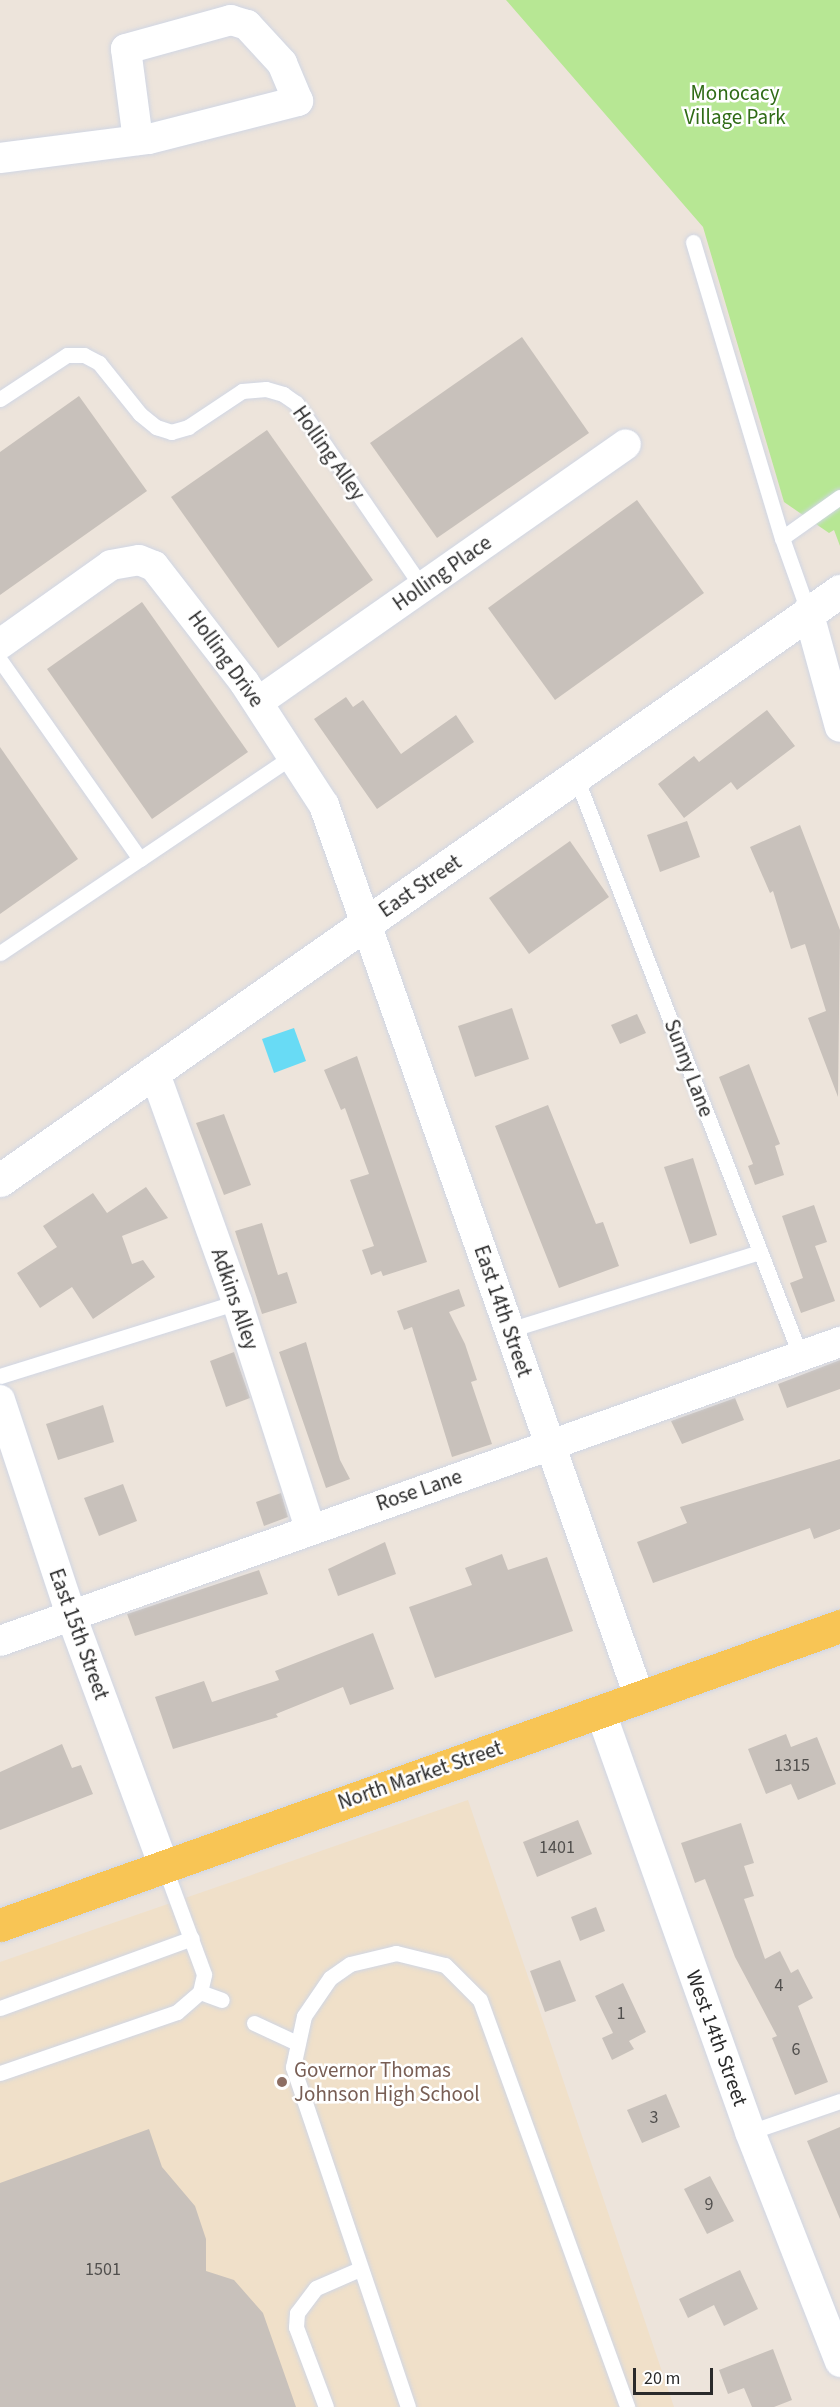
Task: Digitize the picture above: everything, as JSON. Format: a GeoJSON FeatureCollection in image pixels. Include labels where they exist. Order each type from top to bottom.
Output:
{"type":"FeatureCollection","features":[{"type":"Feature","properties":{"kind":"main road","name":"East Street"},"geometry":{"type":"LineString","coordinates":[[0,1180],[368,921],[577,780],[808,611],[840,591]]}},
{"type":"Feature","properties":{"kind":"main road","name":"North Market Street"},"geometry":{"type":"LineString","coordinates":[[0,1925],[601,1713],[840,1626]]}},
{"type":"Feature","properties":{"kind":"street"},"geometry":{"type":"LineString","coordinates":[[0,158],[149,139],[298,101],[282,63],[248,25],[231,20],[126,49],[138,140]]}},
{"type":"Feature","properties":{"kind":"street","name":"Holling Place"},"geometry":{"type":"LineString","coordinates":[[258,702],[626,444]]}},
{"type":"Feature","properties":{"kind":"street","name":"Holling Drive"},"geometry":{"type":"LineString","coordinates":[[0,644],[111,565],[139,560],[167,577],[258,702],[324,805],[368,921]]}},
{"type":"Feature","properties":{"kind":"street"},"geometry":{"type":"LineString","coordinates":[[808,611],[837,711]]}},
{"type":"Feature","properties":{"kind":"street","name":"East 14th Street"},"geometry":{"type":"LineString","coordinates":[[368,921],[509,1330],[640,1699]]}},
{"type":"Feature","properties":{"kind":"street","name":"Adkins Alley"},"geometry":{"type":"LineString","coordinates":[[154,1071],[237,1302],[310,1528]]}},
{"type":"Feature","properties":{"kind":"street","name":"Rose Lane"},"geometry":{"type":"LineString","coordinates":[[0,1641],[310,1528],[840,1342]]}},
{"type":"Feature","properties":{"kind":"street","name":"East 15th Street"},"geometry":{"type":"LineString","coordinates":[[0,1400],[71,1615],[164,1866]]}},
{"type":"Feature","properties":{"kind":"street","name":"West 14th Street"},"geometry":{"type":"LineString","coordinates":[[601,1713],[750,2132],[840,2362]]}},
{"type":"Feature","properties":{"kind":"lane"},"geometry":{"type":"LineString","coordinates":[[693,242],[782,538],[808,611]]}},
{"type":"Feature","properties":{"kind":"lane","name":"Holling Alley"},"geometry":{"type":"LineString","coordinates":[[0,399],[56,360],[76,355],[99,363],[140,414],[156,427],[171,432],[188,428],[242,391],[266,389],[283,394],[296,403],[422,587]]}},
{"type":"Feature","properties":{"kind":"lane"},"geometry":{"type":"LineString","coordinates":[[782,538],[840,497]]}},
{"type":"Feature","properties":{"kind":"lane"},"geometry":{"type":"LineString","coordinates":[[0,660],[140,860]]}},
{"type":"Feature","properties":{"kind":"lane"},"geometry":{"type":"LineString","coordinates":[[0,952],[294,755]]}},
{"type":"Feature","properties":{"kind":"lane","name":"Sunny Lane"},"geometry":{"type":"LineString","coordinates":[[577,780],[801,1357]]}},
{"type":"Feature","properties":{"kind":"lane"},"geometry":{"type":"LineString","coordinates":[[509,1330],[760,1252]]}},
{"type":"Feature","properties":{"kind":"lane"},"geometry":{"type":"LineString","coordinates":[[0,1376],[237,1302]]}},
{"type":"Feature","properties":{"kind":"lane"},"geometry":{"type":"LineString","coordinates":[[0,2073],[177,2012],[200,1992],[204,1974],[164,1866]]}},
{"type":"Feature","properties":{"kind":"lane"},"geometry":{"type":"LineString","coordinates":[[0,2008],[192,1938]]}},
{"type":"Feature","properties":{"kind":"lane"},"geometry":{"type":"LineString","coordinates":[[408,2407],[296,2084],[295,2042],[304,2016],[325,1984],[350,1964],[371,1956],[396,1953],[421,1956],[445,1965],[466,1982],[480,2000],[627,2407]]}},
{"type":"Feature","properties":{"kind":"lane"},"geometry":{"type":"LineString","coordinates":[[200,1992],[222,2000]]}},
{"type":"Feature","properties":{"kind":"lane"},"geometry":{"type":"LineString","coordinates":[[254,2023],[295,2042]]}},
{"type":"Feature","properties":{"kind":"lane"},"geometry":{"type":"LineString","coordinates":[[750,2132],[840,2101]]}},
{"type":"Feature","properties":{"kind":"lane"},"geometry":{"type":"LineString","coordinates":[[326,2407],[296,2327],[297,2313],[316,2288],[360,2269]]}},
{"type":"Feature","properties":{"kind":"shaded area","name":"Governor Thomas Johnson High School"},"geometry":{"type":"Polygon","coordinates":[[[468,1800],[674,2407],[0,2407],[0,1962],[468,1800]]]}},
{"type":"Feature","properties":{"kind":"green space","name":"Monocacy Village Park"},"geometry":{"type":"Polygon","coordinates":[[[506,0],[840,0],[840,546],[834,530],[829,533],[784,502],[703,227],[506,0]]]}},
{"type":"Feature","properties":{"kind":"water"},"geometry":{"type":"Polygon","coordinates":[[[294,1028],[306,1061],[274,1073],[262,1039],[294,1028]]]}},
{"type":"Feature","properties":{"kind":"building"},"geometry":{"type":"Polygon","coordinates":[[[522,337],[589,433],[437,538],[370,443],[522,337]]]}},
{"type":"Feature","properties":{"kind":"building"},"geometry":{"type":"Polygon","coordinates":[[[79,396],[147,491],[0,595],[0,452],[79,396]]]}},
{"type":"Feature","properties":{"kind":"building"},"geometry":{"type":"Polygon","coordinates":[[[267,430],[373,580],[278,648],[171,497],[267,430]]]}},
{"type":"Feature","properties":{"kind":"building"},"geometry":{"type":"Polygon","coordinates":[[[637,500],[704,593],[555,700],[488,608],[637,500]]]}},
{"type":"Feature","properties":{"kind":"building"},"geometry":{"type":"Polygon","coordinates":[[[142,602],[248,752],[152,819],[47,669],[142,602]]]}},
{"type":"Feature","properties":{"kind":"building"},"geometry":{"type":"Polygon","coordinates":[[[346,697],[353,707],[363,700],[401,754],[456,715],[474,742],[377,809],[314,719],[346,697]]]}},
{"type":"Feature","properties":{"kind":"building"},"geometry":{"type":"Polygon","coordinates":[[[767,710],[795,746],[737,790],[731,782],[684,818],[658,784],[694,756],[699,762],[767,710]]]}},
{"type":"Feature","properties":{"kind":"building"},"geometry":{"type":"Polygon","coordinates":[[[0,747],[78,859],[0,914],[0,747]]]}},
{"type":"Feature","properties":{"kind":"building"},"geometry":{"type":"Polygon","coordinates":[[[687,821],[700,857],[660,872],[647,835],[687,821]]]}},
{"type":"Feature","properties":{"kind":"building"},"geometry":{"type":"Polygon","coordinates":[[[800,825],[840,930],[838,1097],[808,1018],[826,1011],[805,944],[791,949],[773,891],[770,893],[750,847],[800,825]]]}},
{"type":"Feature","properties":{"kind":"building"},"geometry":{"type":"Polygon","coordinates":[[[570,841],[609,897],[529,954],[489,898],[570,841]]]}},
{"type":"Feature","properties":{"kind":"building"},"geometry":{"type":"Polygon","coordinates":[[[512,1008],[529,1059],[475,1077],[458,1026],[512,1008]]]}},
{"type":"Feature","properties":{"kind":"building"},"geometry":{"type":"Polygon","coordinates":[[[637,1014],[646,1033],[620,1044],[611,1025],[637,1014]]]}},
{"type":"Feature","properties":{"kind":"building"},"geometry":{"type":"Polygon","coordinates":[[[357,1056],[427,1262],[383,1276],[381,1271],[371,1275],[362,1250],[374,1246],[350,1180],[369,1174],[345,1108],[341,1110],[324,1070],[357,1056]]]}},
{"type":"Feature","properties":{"kind":"building"},"geometry":{"type":"Polygon","coordinates":[[[749,1064],[780,1144],[775,1146],[784,1175],[755,1185],[748,1166],[753,1164],[719,1077],[749,1064]]]}},
{"type":"Feature","properties":{"kind":"building"},"geometry":{"type":"Polygon","coordinates":[[[548,1105],[596,1224],[603,1222],[619,1266],[559,1288],[495,1126],[548,1105]]]}},
{"type":"Feature","properties":{"kind":"building"},"geometry":{"type":"Polygon","coordinates":[[[224,1114],[251,1185],[224,1195],[196,1123],[224,1114]]]}},
{"type":"Feature","properties":{"kind":"building"},"geometry":{"type":"Polygon","coordinates":[[[693,1158],[717,1235],[690,1244],[664,1167],[693,1158]]]}},
{"type":"Feature","properties":{"kind":"building"},"geometry":{"type":"Polygon","coordinates":[[[146,1187],[168,1218],[122,1236],[132,1264],[143,1260],[155,1277],[93,1319],[72,1287],[40,1308],[17,1273],[57,1247],[43,1226],[93,1193],[107,1213],[146,1187]]]}},
{"type":"Feature","properties":{"kind":"building"},"geometry":{"type":"Polygon","coordinates":[[[814,1205],[827,1242],[815,1246],[835,1301],[801,1313],[790,1283],[803,1278],[782,1216],[814,1205]]]}},
{"type":"Feature","properties":{"kind":"building"},"geometry":{"type":"Polygon","coordinates":[[[262,1223],[278,1275],[287,1272],[297,1303],[262,1314],[235,1231],[262,1223]]]}},
{"type":"Feature","properties":{"kind":"building"},"geometry":{"type":"Polygon","coordinates":[[[459,1289],[465,1306],[449,1312],[465,1344],[477,1380],[471,1382],[492,1444],[452,1457],[412,1327],[404,1330],[397,1311],[459,1289]]]}},
{"type":"Feature","properties":{"kind":"building"},"geometry":{"type":"Polygon","coordinates":[[[306,1342],[340,1460],[350,1479],[326,1488],[279,1352],[306,1342]]]}},
{"type":"Feature","properties":{"kind":"building"},"geometry":{"type":"Polygon","coordinates":[[[234,1352],[250,1398],[226,1407],[210,1361],[234,1352]]]}},
{"type":"Feature","properties":{"kind":"building"},"geometry":{"type":"Polygon","coordinates":[[[840,1360],[840,1389],[787,1408],[778,1384],[840,1360]]]}},
{"type":"Feature","properties":{"kind":"building"},"geometry":{"type":"Polygon","coordinates":[[[735,1398],[744,1420],[682,1444],[671,1421],[735,1398]]]}},
{"type":"Feature","properties":{"kind":"building"},"geometry":{"type":"Polygon","coordinates":[[[103,1405],[114,1442],[58,1460],[46,1424],[103,1405]]]}},
{"type":"Feature","properties":{"kind":"building"},"geometry":{"type":"Polygon","coordinates":[[[840,1459],[840,1529],[814,1539],[810,1528],[653,1583],[637,1542],[687,1523],[680,1507],[840,1459]]]}},
{"type":"Feature","properties":{"kind":"building"},"geometry":{"type":"Polygon","coordinates":[[[123,1484],[137,1521],[99,1536],[84,1498],[123,1484]]]}},
{"type":"Feature","properties":{"kind":"building"},"geometry":{"type":"Polygon","coordinates":[[[281,1493],[288,1517],[264,1526],[256,1502],[281,1493]]]}},
{"type":"Feature","properties":{"kind":"building"},"geometry":{"type":"Polygon","coordinates":[[[385,1542],[396,1574],[338,1596],[328,1569],[385,1542]]]}},
{"type":"Feature","properties":{"kind":"building"},"geometry":{"type":"Polygon","coordinates":[[[502,1554],[508,1570],[547,1557],[573,1631],[435,1678],[409,1607],[472,1585],[465,1568],[502,1554]]]}},
{"type":"Feature","properties":{"kind":"building"},"geometry":{"type":"Polygon","coordinates":[[[259,1570],[268,1594],[135,1636],[127,1614],[259,1570]]]}},
{"type":"Feature","properties":{"kind":"building"},"geometry":{"type":"Polygon","coordinates":[[[373,1633],[394,1689],[350,1705],[343,1687],[276,1714],[278,1717],[173,1749],[155,1697],[204,1681],[212,1702],[279,1680],[275,1671],[373,1633]]]}},
{"type":"Feature","properties":{"kind":"building"},"geometry":{"type":"Polygon","coordinates":[[[786,1734],[791,1747],[817,1737],[836,1784],[798,1800],[791,1784],[766,1794],[748,1749],[786,1734]]]}},
{"type":"Feature","properties":{"kind":"building"},"geometry":{"type":"Polygon","coordinates":[[[62,1744],[72,1768],[81,1765],[93,1794],[0,1830],[0,1772],[62,1744]]]}},
{"type":"Feature","properties":{"kind":"building"},"geometry":{"type":"Polygon","coordinates":[[[578,1820],[592,1854],[537,1877],[523,1842],[578,1820]]]}},
{"type":"Feature","properties":{"kind":"building"},"geometry":{"type":"Polygon","coordinates":[[[741,1823],[754,1863],[744,1866],[754,1896],[744,1899],[765,1959],[780,1951],[791,1973],[798,1969],[813,1998],[798,2006],[828,2082],[795,2095],[772,2038],[777,2036],[735,1957],[705,1879],[695,1883],[681,1843],[741,1823]]]}},
{"type":"Feature","properties":{"kind":"building"},"geometry":{"type":"Polygon","coordinates":[[[596,1907],[605,1931],[580,1941],[571,1917],[596,1907]]]}},
{"type":"Feature","properties":{"kind":"building"},"geometry":{"type":"Polygon","coordinates":[[[560,1960],[576,2001],[545,2012],[530,1971],[560,1960]]]}},
{"type":"Feature","properties":{"kind":"building"},"geometry":{"type":"Polygon","coordinates":[[[623,1983],[646,2032],[629,2041],[634,2049],[612,2060],[602,2038],[613,2033],[595,1996],[623,1983]]]}},
{"type":"Feature","properties":{"kind":"building"},"geometry":{"type":"Polygon","coordinates":[[[666,2094],[680,2127],[642,2143],[627,2110],[666,2094]]]}},
{"type":"Feature","properties":{"kind":"building"},"geometry":{"type":"Polygon","coordinates":[[[840,2127],[840,2219],[807,2141],[840,2127]]]}},
{"type":"Feature","properties":{"kind":"building"},"geometry":{"type":"Polygon","coordinates":[[[149,2129],[162,2167],[195,2206],[206,2239],[206,2271],[234,2280],[263,2313],[296,2407],[0,2407],[0,2183],[149,2129]]]}},
{"type":"Feature","properties":{"kind":"building"},"geometry":{"type":"Polygon","coordinates":[[[710,2176],[734,2221],[707,2234],[684,2189],[710,2176]]]}},
{"type":"Feature","properties":{"kind":"building"},"geometry":{"type":"Polygon","coordinates":[[[740,2270],[758,2309],[724,2326],[714,2305],[688,2318],[679,2299],[740,2270]]]}},
{"type":"Feature","properties":{"kind":"building"},"geometry":{"type":"Polygon","coordinates":[[[773,2349],[792,2400],[774,2407],[752,2407],[744,2388],[728,2394],[719,2370],[773,2349]]]}},
{"type":"Feature","properties":{"kind":"place","name":"Governor Thomas Johnson High School"},"geometry":{"type":"Point","coordinates":[282,2082]}}]}
